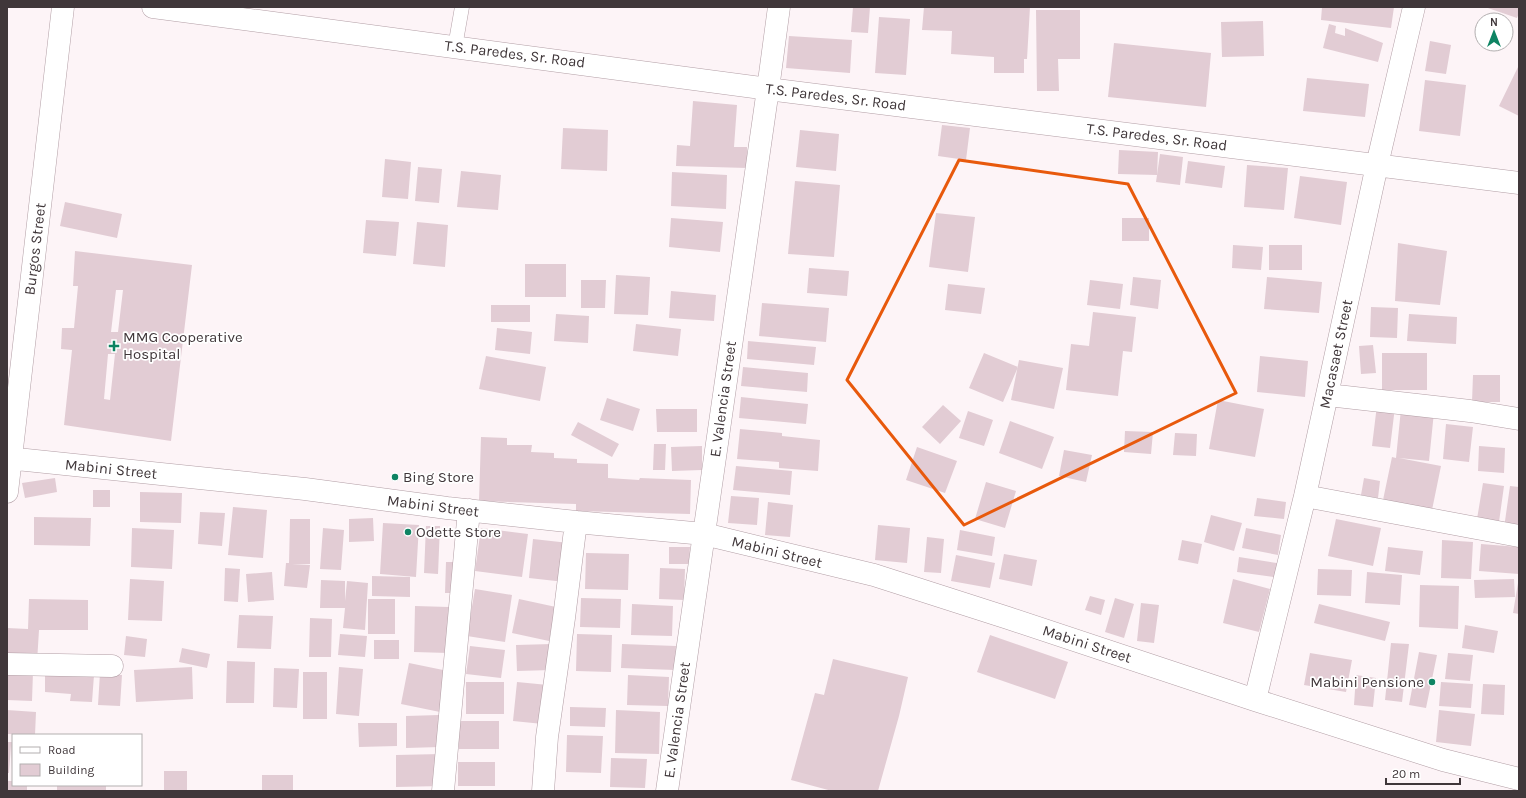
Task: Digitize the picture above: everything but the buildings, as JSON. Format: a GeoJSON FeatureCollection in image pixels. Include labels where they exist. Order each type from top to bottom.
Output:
{"type":"FeatureCollection","features":[{"type":"Feature","properties":{"kind":"street","name":"Burgos Street"},"geometry":{"type":"LineString","coordinates":[[7,492],[9,458],[63,7]]}},
{"type":"Feature","properties":{"kind":"street","name":"T.S. Paredes, Sr. Road"},"geometry":{"type":"LineString","coordinates":[[153,7],[768,88],[1519,183]]}},
{"type":"Feature","properties":{"kind":"street","name":"E. Valencia Street"},"geometry":{"type":"LineString","coordinates":[[667,791],[779,7]]}},
{"type":"Feature","properties":{"kind":"street","name":"Macasaet Street"},"geometry":{"type":"LineString","coordinates":[[1255,700],[1305,496],[1377,165],[1414,7]]}},
{"type":"Feature","properties":{"kind":"street"},"geometry":{"type":"LineString","coordinates":[[1328,395],[1470,411],[1519,419]]}},
{"type":"Feature","properties":{"kind":"street","name":"Mabini Street"},"geometry":{"type":"LineString","coordinates":[[9,458],[305,489],[576,522],[704,534],[874,575],[1443,760],[1519,779]]}},
{"type":"Feature","properties":{"kind":"street"},"geometry":{"type":"LineString","coordinates":[[1305,496],[1519,536]]}},
{"type":"Feature","properties":{"kind":"street"},"geometry":{"type":"LineString","coordinates":[[443,791],[469,510]]}},
{"type":"Feature","properties":{"kind":"street"},"geometry":{"type":"LineString","coordinates":[[542,791],[547,737],[576,522]]}},
{"type":"Feature","properties":{"kind":"street"},"geometry":{"type":"LineString","coordinates":[[7,664],[112,666]]}},
{"type":"Feature","properties":{"kind":"lane"},"geometry":{"type":"LineString","coordinates":[[455,47],[462,7]]}},
{"type":"Feature","properties":{"kind":"highlighted area"},"geometry":{"type":"Polygon","coordinates":[[[959,160],[1128,184],[1236,393],[964,525],[847,380],[959,160]]]}},
{"type":"Feature","properties":{"kind":"place","name":"MMG Cooperative Hospital"},"geometry":{"type":"Point","coordinates":[114,346]}},
{"type":"Feature","properties":{"kind":"place","name":"Bing Store"},"geometry":{"type":"Point","coordinates":[395,477]}},
{"type":"Feature","properties":{"kind":"place","name":"Odette Store"},"geometry":{"type":"Point","coordinates":[408,532]}},
{"type":"Feature","properties":{"kind":"place","name":"Mabini Pensione"},"geometry":{"type":"Point","coordinates":[1432,682]}}]}
